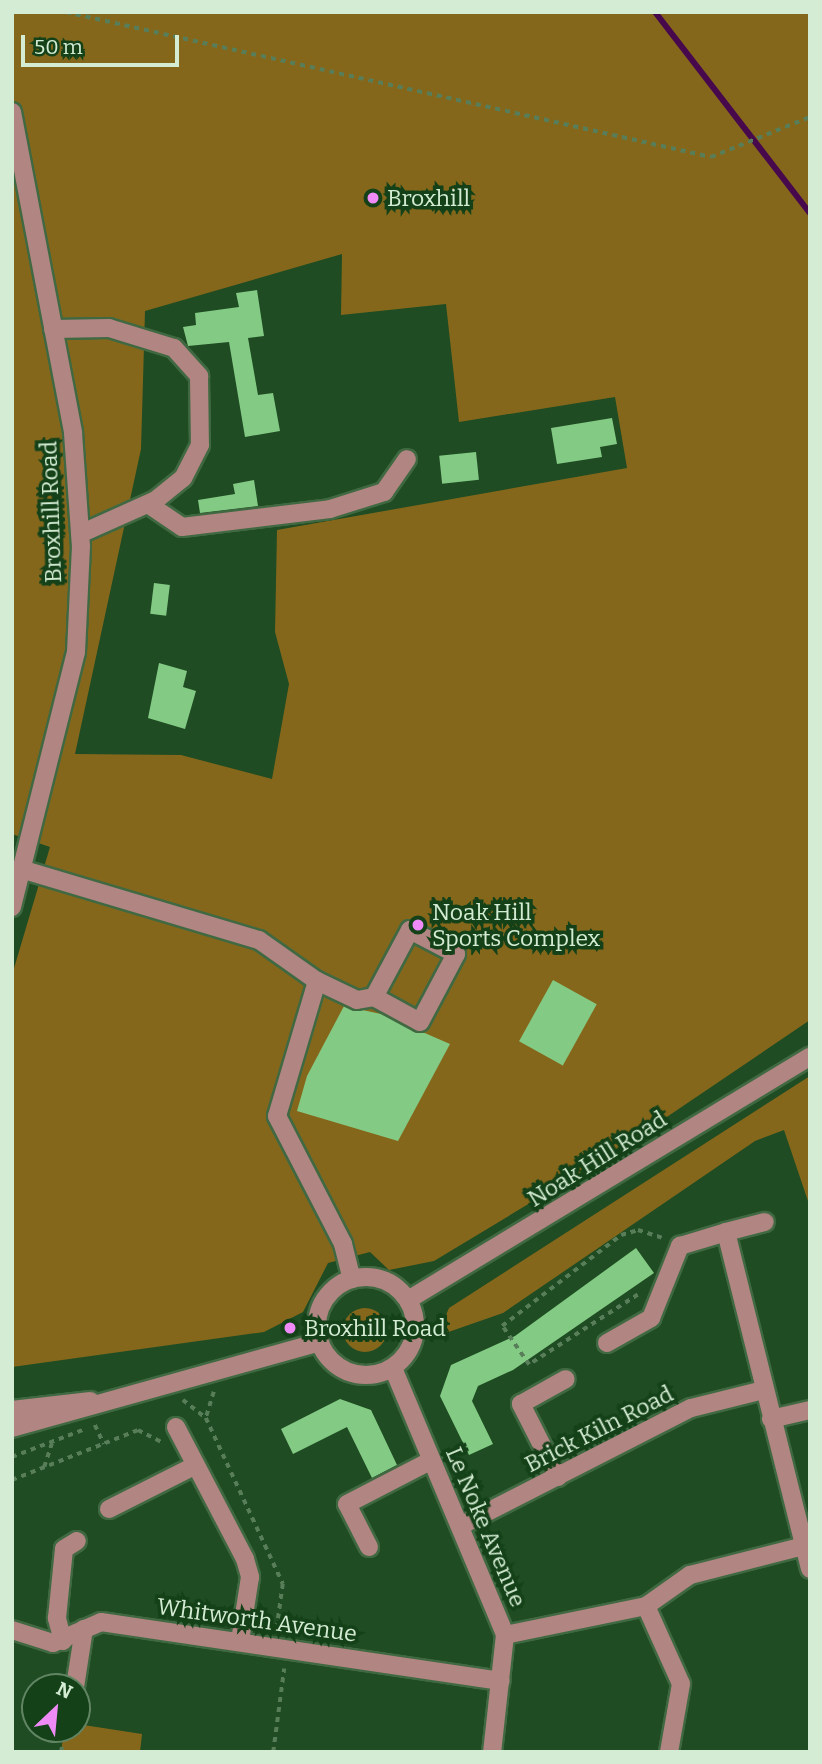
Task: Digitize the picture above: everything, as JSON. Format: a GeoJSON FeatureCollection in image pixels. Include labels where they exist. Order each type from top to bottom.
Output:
{"type":"FeatureCollection","features":[{"type":"Feature","properties":{"kind":"street","name":"Broxhill Road"},"geometry":{"type":"LineString","coordinates":[[12,112],[73,433],[80,534],[76,652],[24,870],[12,907]]}},
{"type":"Feature","properties":{"kind":"street"},"geometry":{"type":"LineString","coordinates":[[53,329],[109,328],[174,348],[194,364],[201,404],[196,457],[183,478],[148,504],[80,534]]}},
{"type":"Feature","properties":{"kind":"street"},"geometry":{"type":"LineString","coordinates":[[148,504],[181,527],[330,509],[384,492],[407,459]]}},
{"type":"Feature","properties":{"kind":"street"},"geometry":{"type":"LineString","coordinates":[[24,870],[259,940],[317,981],[357,1000],[374,997],[420,1022],[456,954],[410,930],[374,997]]}},
{"type":"Feature","properties":{"kind":"street"},"geometry":{"type":"LineString","coordinates":[[317,981],[277,1116],[346,1251],[352,1279]]}},
{"type":"Feature","properties":{"kind":"street","name":"Noak Hill Road"},"geometry":{"type":"LineString","coordinates":[[408,1300],[810,1057]]}},
{"type":"Feature","properties":{"kind":"street"},"geometry":{"type":"LineString","coordinates":[[607,1343],[651,1318],[665,1276],[685,1244],[765,1222]]}},
{"type":"Feature","properties":{"kind":"street"},"geometry":{"type":"LineString","coordinates":[[726,1232],[763,1390],[810,1569]]}},
{"type":"Feature","properties":{"kind":"street"},"geometry":{"type":"LineString","coordinates":[[352,1279],[387,1282],[408,1300],[415,1330],[393,1368],[355,1374],[334,1363],[320,1342],[319,1312],[330,1293],[352,1279]]}},
{"type":"Feature","properties":{"kind":"street"},"geometry":{"type":"LineString","coordinates":[[12,1427],[320,1342]]}},
{"type":"Feature","properties":{"kind":"street","name":"Le Noke Avenue"},"geometry":{"type":"LineString","coordinates":[[393,1368],[430,1461],[462,1525],[505,1635],[492,1752]]}},
{"type":"Feature","properties":{"kind":"street"},"geometry":{"type":"LineString","coordinates":[[558,1477],[521,1404],[566,1379]]}},
{"type":"Feature","properties":{"kind":"street","name":"Brick Kiln Road"},"geometry":{"type":"LineString","coordinates":[[462,1525],[691,1408],[763,1390]]}},
{"type":"Feature","properties":{"kind":"street"},"geometry":{"type":"LineString","coordinates":[[12,1410],[108,1401]]}},
{"type":"Feature","properties":{"kind":"street"},"geometry":{"type":"LineString","coordinates":[[771,1419],[810,1410]]}},
{"type":"Feature","properties":{"kind":"street"},"geometry":{"type":"LineString","coordinates":[[178,1431],[250,1577],[240,1641]]}},
{"type":"Feature","properties":{"kind":"street"},"geometry":{"type":"LineString","coordinates":[[369,1547],[347,1504],[430,1461]]}},
{"type":"Feature","properties":{"kind":"street"},"geometry":{"type":"LineString","coordinates":[[109,1509],[195,1465]]}},
{"type":"Feature","properties":{"kind":"street"},"geometry":{"type":"LineString","coordinates":[[12,1630],[63,1641],[57,1618],[64,1549],[77,1541]]}},
{"type":"Feature","properties":{"kind":"street"},"geometry":{"type":"LineString","coordinates":[[505,1635],[646,1606],[690,1575],[804,1546]]}},
{"type":"Feature","properties":{"kind":"street"},"geometry":{"type":"LineString","coordinates":[[646,1606],[681,1684],[669,1752]]}},
{"type":"Feature","properties":{"kind":"street","name":"Whitworth Avenue"},"geometry":{"type":"LineString","coordinates":[[63,1641],[101,1622],[501,1681]]}},
{"type":"Feature","properties":{"kind":"street"},"geometry":{"type":"LineString","coordinates":[[77,1673],[84,1629]]}},
{"type":"Feature","properties":{"kind":"path"},"geometry":{"type":"LineString","coordinates":[[66,12],[711,158],[810,117]]}},
{"type":"Feature","properties":{"kind":"path"},"geometry":{"type":"LineString","coordinates":[[665,1276],[529,1365],[502,1326],[621,1235],[638,1230],[685,1244]]}},
{"type":"Feature","properties":{"kind":"path"},"geometry":{"type":"LineString","coordinates":[[206,1418],[216,1385]]}},
{"type":"Feature","properties":{"kind":"path"},"geometry":{"type":"LineString","coordinates":[[177,1396],[206,1418],[283,1584],[273,1752]]}},
{"type":"Feature","properties":{"kind":"path"},"geometry":{"type":"LineString","coordinates":[[95,1425],[104,1444]]}},
{"type":"Feature","properties":{"kind":"path"},"geometry":{"type":"LineString","coordinates":[[12,1480],[138,1430],[161,1442],[178,1431]]}},
{"type":"Feature","properties":{"kind":"path"},"geometry":{"type":"LineString","coordinates":[[44,1467],[52,1442]]}},
{"type":"Feature","properties":{"kind":"shaded area","name":"Noak Hill Sports Complex"},"geometry":{"type":"Polygon","coordinates":[[[12,12],[810,12],[810,1020],[618,1150],[434,1261],[389,1270],[370,1252],[328,1263],[303,1312],[264,1332],[12,1367],[12,975],[50,847],[12,834],[12,12]],[[342,254],[145,311],[141,449],[75,754],[181,755],[272,779],[289,684],[275,632],[277,530],[627,468],[615,397],[459,422],[446,304],[341,315],[342,254]]]}},
{"type":"Feature","properties":{"kind":"shaded area"},"geometry":{"type":"Polygon","coordinates":[[[810,1076],[810,1207],[784,1130],[755,1141],[503,1313],[437,1336],[449,1308],[810,1076]]]}},
{"type":"Feature","properties":{"kind":"shaded area"},"geometry":{"type":"Polygon","coordinates":[[[365,1308],[374,1309],[381,1314],[386,1321],[386,1339],[381,1346],[374,1351],[365,1352],[356,1351],[349,1346],[344,1339],[343,1330],[344,1321],[349,1314],[356,1309],[365,1308]]]}},
{"type":"Feature","properties":{"kind":"shaded area"},"geometry":{"type":"Polygon","coordinates":[[[91,1726],[142,1734],[140,1752],[61,1752],[62,1743],[91,1743],[91,1726]]]}},
{"type":"Feature","properties":{"kind":"building"},"geometry":{"type":"Polygon","coordinates":[[[257,290],[264,336],[248,338],[258,395],[273,393],[280,431],[245,437],[229,342],[188,346],[183,327],[196,325],[195,313],[239,307],[236,293],[257,290]]]}},
{"type":"Feature","properties":{"kind":"building"},"geometry":{"type":"Polygon","coordinates":[[[612,418],[617,444],[600,447],[602,457],[557,464],[551,428],[612,418]]]}},
{"type":"Feature","properties":{"kind":"building"},"geometry":{"type":"Polygon","coordinates":[[[476,452],[479,480],[442,484],[439,456],[476,452]]]}},
{"type":"Feature","properties":{"kind":"building"},"geometry":{"type":"Polygon","coordinates":[[[254,480],[258,506],[200,513],[198,500],[235,494],[233,484],[254,480]]]}},
{"type":"Feature","properties":{"kind":"building"},"geometry":{"type":"Polygon","coordinates":[[[154,583],[170,585],[166,616],[150,614],[154,583]]]}},
{"type":"Feature","properties":{"kind":"building"},"geometry":{"type":"Polygon","coordinates":[[[159,663],[187,671],[183,687],[196,691],[185,729],[148,718],[159,663]]]}},
{"type":"Feature","properties":{"kind":"building"},"geometry":{"type":"Polygon","coordinates":[[[553,980],[597,1004],[563,1065],[519,1041],[553,980]]]}},
{"type":"Feature","properties":{"kind":"building"},"geometry":{"type":"Polygon","coordinates":[[[344,1006],[381,1014],[450,1044],[398,1141],[297,1111],[307,1076],[344,1006]]]}},
{"type":"Feature","properties":{"kind":"building"},"geometry":{"type":"Polygon","coordinates":[[[636,1248],[654,1273],[513,1370],[478,1386],[472,1401],[493,1444],[469,1455],[440,1396],[451,1365],[515,1336],[636,1248]]]}},
{"type":"Feature","properties":{"kind":"building"},"geometry":{"type":"Polygon","coordinates":[[[340,1399],[371,1410],[397,1465],[372,1478],[347,1427],[293,1454],[281,1429],[340,1399]]]}},
{"type":"Feature","properties":{"kind":"waterway"},"geometry":{"type":"LineString","coordinates":[[655,12],[810,213]]}},
{"type":"Feature","properties":{"kind":"place","name":"Broxhill"},"geometry":{"type":"Point","coordinates":[373,198]}},
{"type":"Feature","properties":{"kind":"place","name":"Noak Hill Sports Complex"},"geometry":{"type":"Point","coordinates":[418,925]}},
{"type":"Feature","properties":{"kind":"place","name":"Broxhill Road"},"geometry":{"type":"Point","coordinates":[290,1328]}}]}
